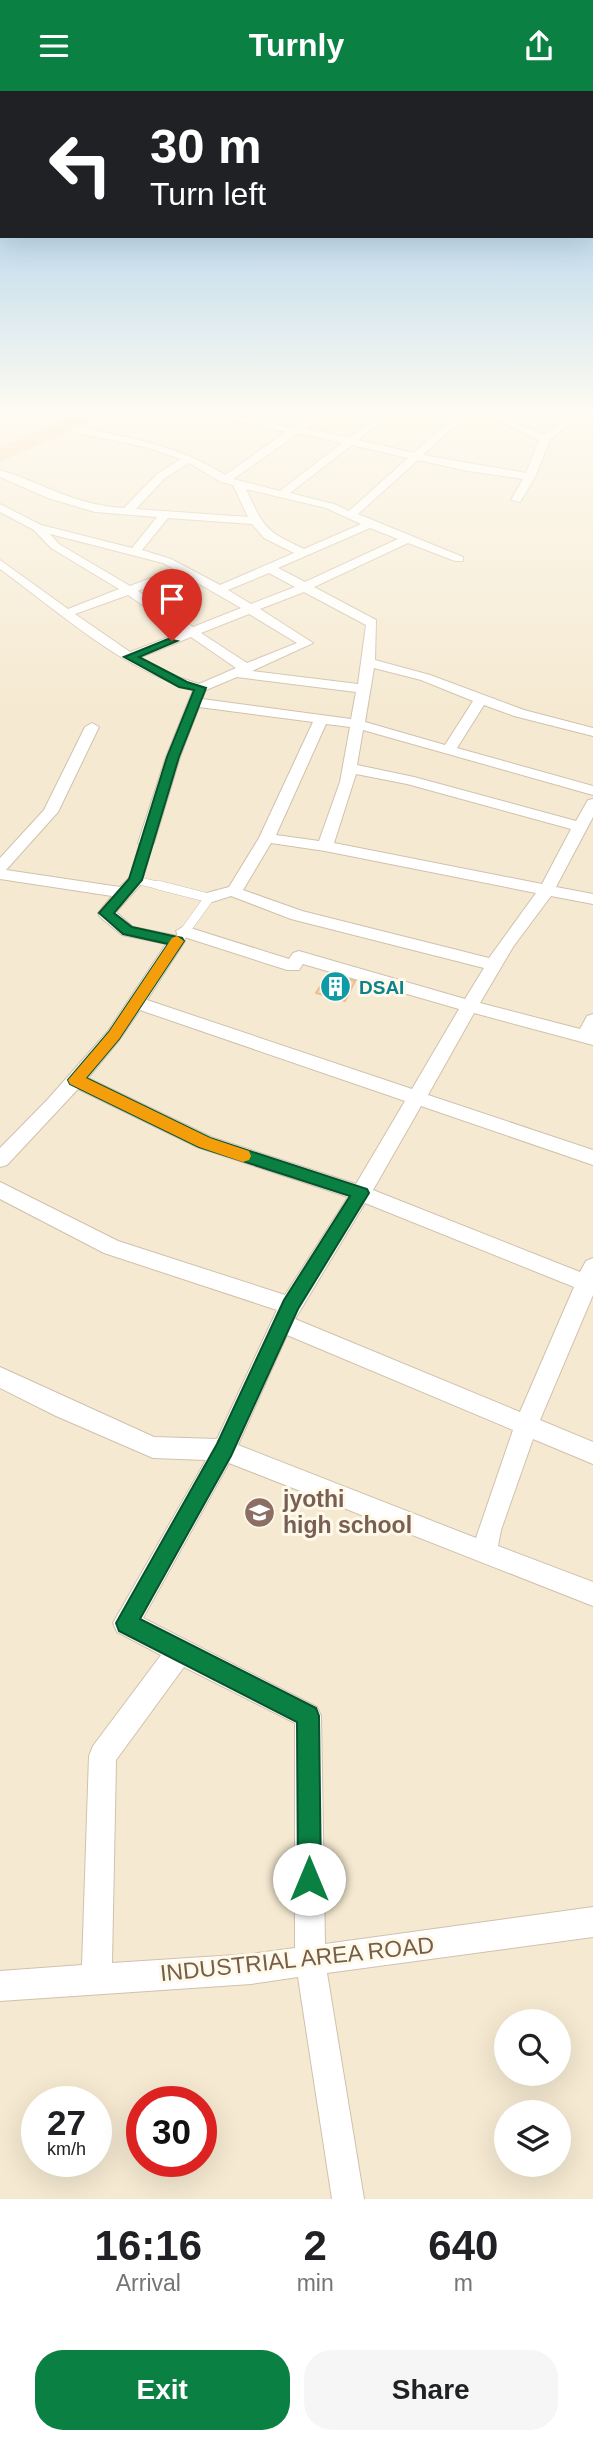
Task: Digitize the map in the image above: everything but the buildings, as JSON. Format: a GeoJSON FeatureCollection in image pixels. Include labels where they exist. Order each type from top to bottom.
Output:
{"type":"FeatureCollection","features":[{"type":"Feature","properties":{"kind":"street"},"geometry":{"type":"LineString","coordinates":[[9,512],[38,529],[55,546],[129,590],[192,633],[239,670],[363,689]]}},
{"type":"Feature","properties":{"kind":"street"},"geometry":{"type":"LineString","coordinates":[[132,512],[255,521]]}},
{"type":"Feature","properties":{"kind":"street"},"geometry":{"type":"LineString","coordinates":[[251,512],[268,536],[303,553]]}},
{"type":"Feature","properties":{"kind":"street"},"geometry":{"type":"LineString","coordinates":[[345,512],[459,559]]}},
{"type":"Feature","properties":{"kind":"street"},"geometry":{"type":"LineString","coordinates":[[134,552],[165,515]]}},
{"type":"Feature","properties":{"kind":"street"},"geometry":{"type":"LineString","coordinates":[[220,590],[370,524]]}},
{"type":"Feature","properties":{"kind":"street"},"geometry":{"type":"LineString","coordinates":[[0,564],[130,657],[183,684],[200,688],[307,643],[167,561],[74,535],[38,529]]}},
{"type":"Feature","properties":{"kind":"street"},"geometry":{"type":"LineString","coordinates":[[130,657],[305,587],[409,538]]}},
{"type":"Feature","properties":{"kind":"street"},"geometry":{"type":"LineString","coordinates":[[269,568],[373,623],[349,768],[325,846]]}},
{"type":"Feature","properties":{"kind":"street"},"geometry":{"type":"LineString","coordinates":[[67,613],[183,570]]}},
{"type":"Feature","properties":{"kind":"street"},"geometry":{"type":"LineString","coordinates":[[368,663],[428,677],[519,713],[593,732]]}},
{"type":"Feature","properties":{"kind":"street"},"geometry":{"type":"LineString","coordinates":[[146,843],[173,757],[200,688]]}},
{"type":"Feature","properties":{"kind":"street"},"geometry":{"type":"LineString","coordinates":[[449,750],[481,699]]}},
{"type":"Feature","properties":{"kind":"street"},"geometry":{"type":"LineString","coordinates":[[195,702],[357,724],[593,791]]}},
{"type":"Feature","properties":{"kind":"street"},"geometry":{"type":"LineString","coordinates":[[232,891],[267,838],[321,719]]}},
{"type":"Feature","properties":{"kind":"street"},"geometry":{"type":"LineString","coordinates":[[0,867],[51,812],[92,727]]}},
{"type":"Feature","properties":{"kind":"street"},"geometry":{"type":"LineString","coordinates":[[349,768],[409,779],[580,827]]}},
{"type":"Feature","properties":{"kind":"street"},"geometry":{"type":"LineString","coordinates":[[348,2199],[310,1961],[308,1716],[127,1623],[224,1450],[286,1314],[361,1193],[494,965],[546,891],[593,803]]}},
{"type":"Feature","properties":{"kind":"street"},"geometry":{"type":"LineString","coordinates":[[267,838],[325,846],[593,899]]}},
{"type":"Feature","properties":{"kind":"street"},"geometry":{"type":"LineString","coordinates":[[0,874],[124,893]]}},
{"type":"Feature","properties":{"kind":"street"},"geometry":{"type":"LineString","coordinates":[[136,880],[106,913],[128,930],[181,936],[293,966],[299,957],[357,976],[591,1032]]}},
{"type":"Feature","properties":{"kind":"street"},"geometry":{"type":"LineString","coordinates":[[209,898],[232,891],[298,915],[494,965]]}},
{"type":"Feature","properties":{"kind":"street"},"geometry":{"type":"LineString","coordinates":[[0,1160],[114,1035],[181,936]]}},
{"type":"Feature","properties":{"kind":"street"},"geometry":{"type":"LineString","coordinates":[[135,1002],[593,1158]]}},
{"type":"Feature","properties":{"kind":"street"},"geometry":{"type":"LineString","coordinates":[[75,1080],[204,1142],[361,1193],[591,1279],[525,1427],[489,1530],[485,1553]]}},
{"type":"Feature","properties":{"kind":"street"},"geometry":{"type":"LineString","coordinates":[[0,1190],[111,1247],[286,1314],[525,1427],[593,1453]]}},
{"type":"Feature","properties":{"kind":"street"},"geometry":{"type":"LineString","coordinates":[[0,1377],[64,1409],[153,1447],[224,1450],[593,1594]]}},
{"type":"Feature","properties":{"kind":"street"},"geometry":{"type":"LineString","coordinates":[[97,1979],[103,1756],[180,1651]]}},
{"type":"Feature","properties":{"kind":"street","name":"INDUSTRIAL AREA ROAD"},"geometry":{"type":"LineString","coordinates":[[0,1986],[251,1969],[593,1922]]}},
{"type":"Feature","properties":{"kind":"lane"},"geometry":{"type":"LineString","coordinates":[[146,843],[136,880],[209,898],[181,936]]}},
{"type":"Feature","properties":{"kind":"shaded area"},"geometry":{"type":"Polygon","coordinates":[[[0,512],[593,512],[593,2199],[0,2199],[0,512]]]}},
{"type":"Feature","properties":{"kind":"slow traffic"},"geometry":{"type":"LineString","coordinates":[[177,941],[114,1035],[75,1080],[204,1142],[243,1156]]}},
{"type":"Feature","properties":{"kind":"place","name":"DSAI"},"geometry":{"type":"Point","coordinates":[336,987]}},
{"type":"Feature","properties":{"kind":"place","name":"jyothi high school"},"geometry":{"type":"Point","coordinates":[260,1512]}},
{"type":"Feature","properties":{"kind":"route"},"geometry":{"type":"LineString","coordinates":[[172,641],[130,657],[183,684],[200,688],[173,757],[136,880],[106,913],[128,930],[177,941],[114,1035],[75,1080],[204,1142],[361,1193],[290,1305],[224,1450],[127,1623],[308,1716],[309,1879]]}}]}
